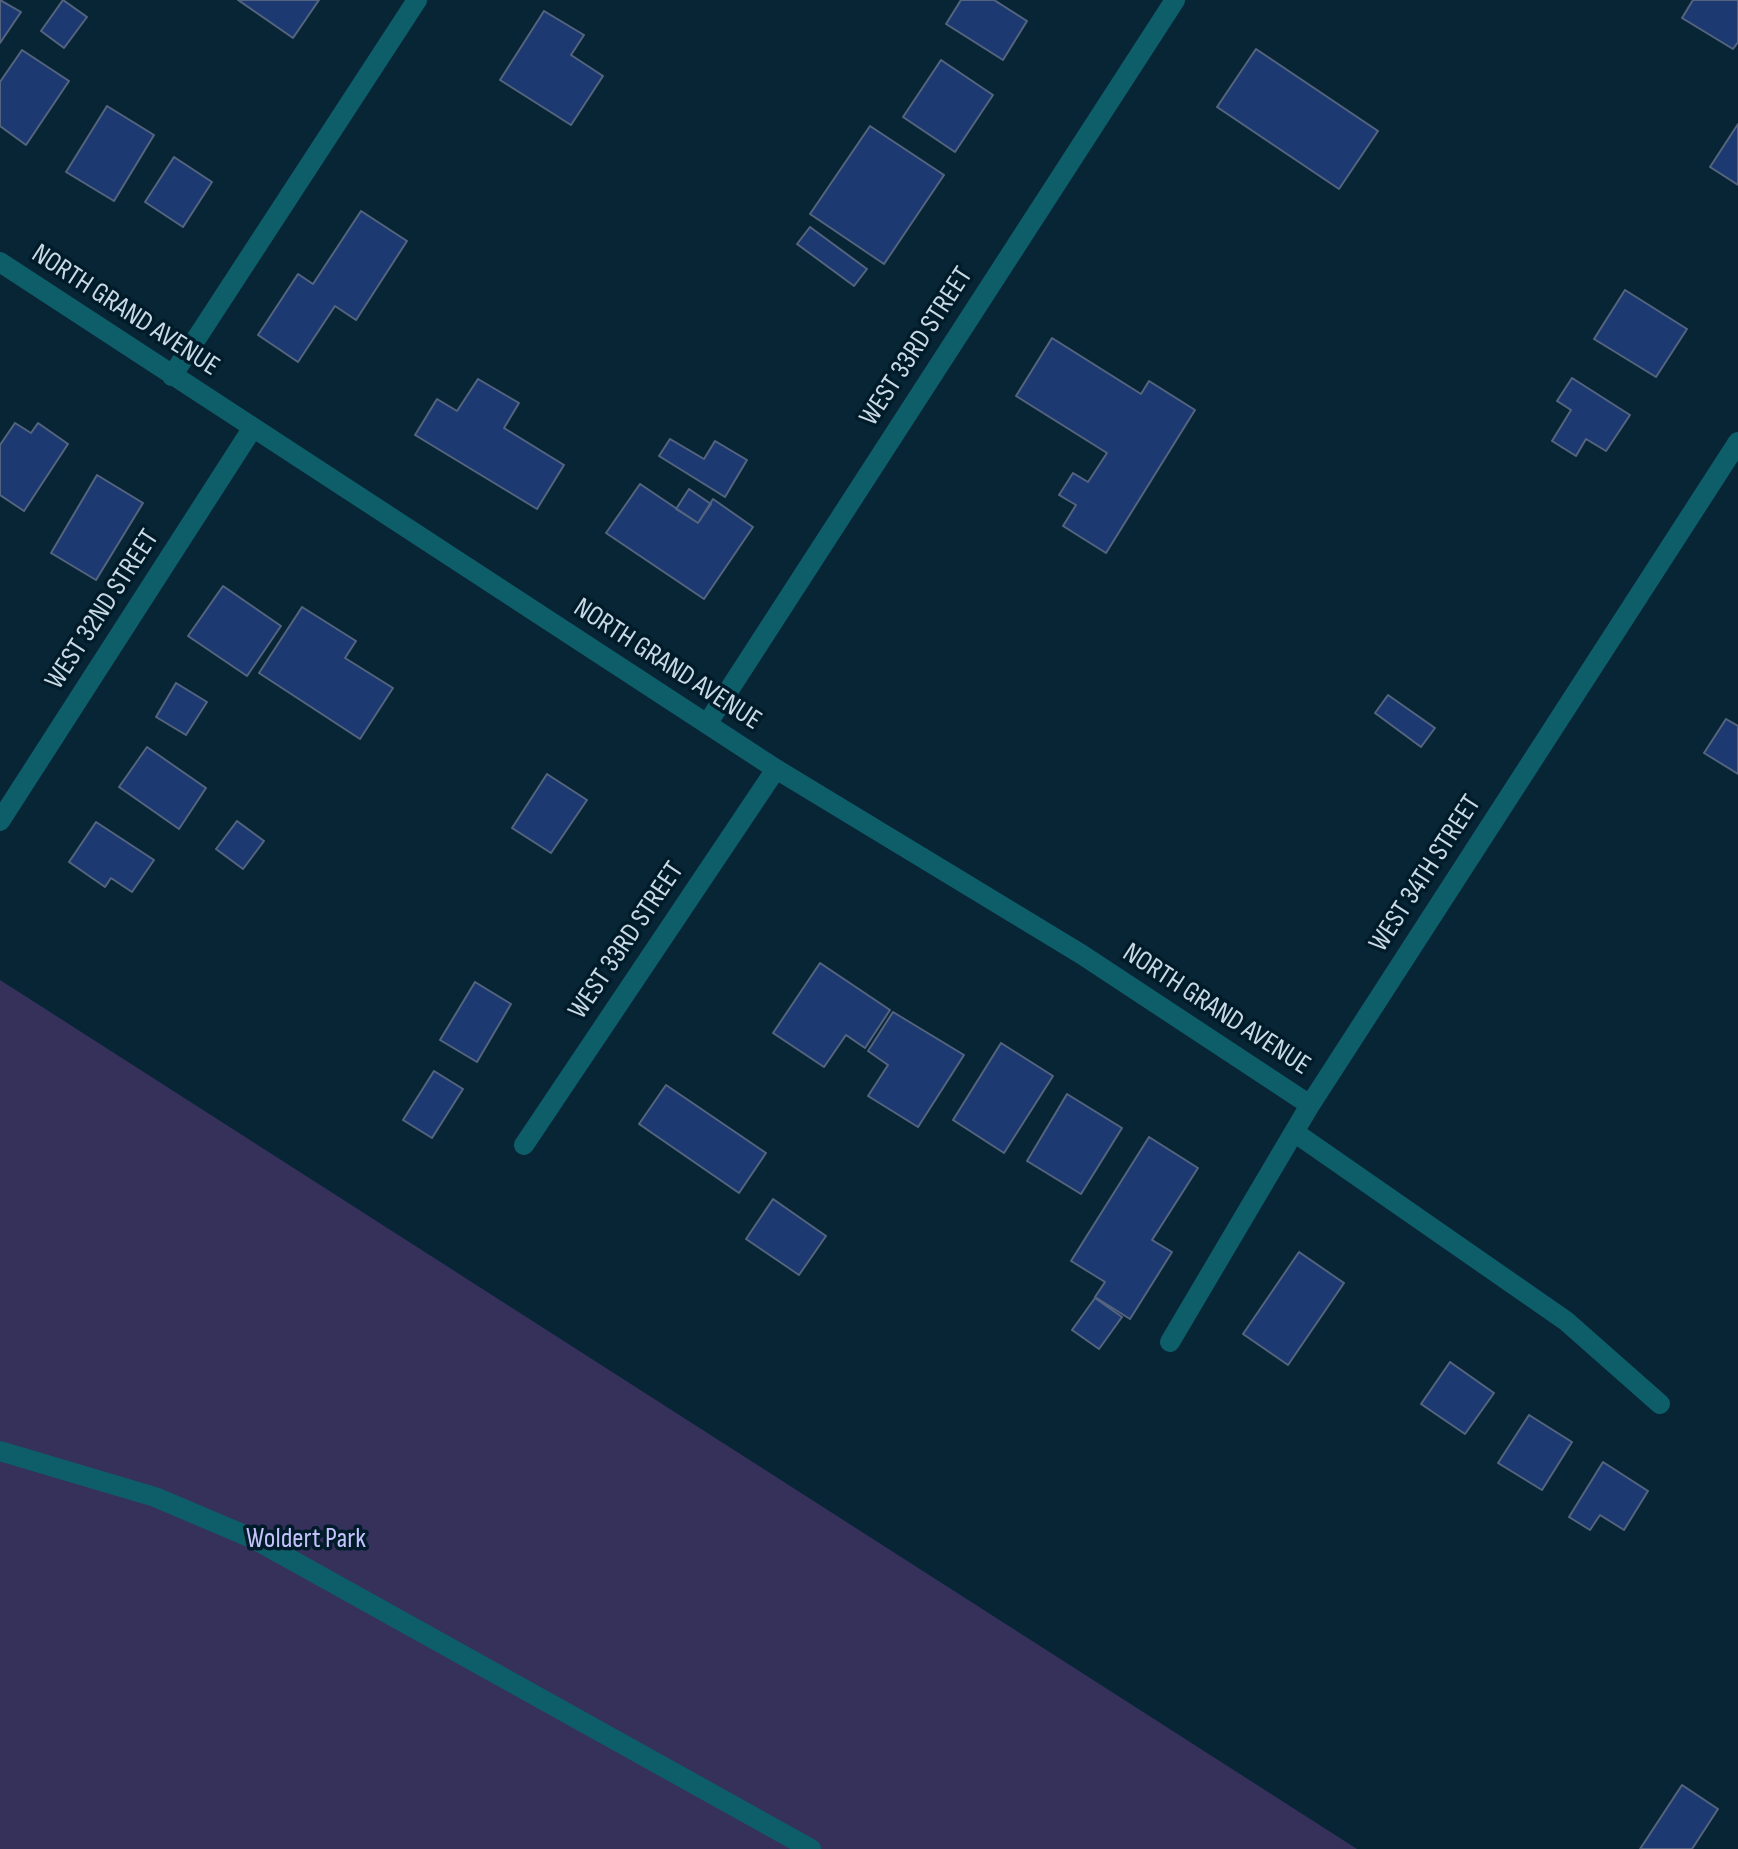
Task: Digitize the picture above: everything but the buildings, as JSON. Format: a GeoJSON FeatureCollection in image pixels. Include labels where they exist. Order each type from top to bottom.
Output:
{"type":"FeatureCollection","features":[{"type":"Feature","properties":{"kind":"street"},"geometry":{"type":"LineString","coordinates":[[172,376],[417,0]]}},
{"type":"Feature","properties":{"kind":"street","name":"WEST 33RD STREET"},"geometry":{"type":"LineString","coordinates":[[707,724],[1175,0]]}},
{"type":"Feature","properties":{"kind":"street","name":"NORTH GRAND AVENUE"},"geometry":{"type":"LineString","coordinates":[[0,262],[776,769],[1081,954],[1310,1105]]}},
{"type":"Feature","properties":{"kind":"street","name":"WEST 32ND STREET"},"geometry":{"type":"LineString","coordinates":[[0,821],[252,429]]}},
{"type":"Feature","properties":{"kind":"street","name":"WEST 34TH STREET"},"geometry":{"type":"LineString","coordinates":[[1170,1342],[1310,1105],[1738,442]]}},
{"type":"Feature","properties":{"kind":"street","name":"WEST 33RD STREET"},"geometry":{"type":"LineString","coordinates":[[524,1145],[776,769]]}},
{"type":"Feature","properties":{"kind":"street"},"geometry":{"type":"LineString","coordinates":[[1294,1132],[1566,1321],[1660,1404]]}},
{"type":"Feature","properties":{"kind":"street"},"geometry":{"type":"LineString","coordinates":[[0,1451],[155,1497],[254,1539],[811,1849]]}},
{"type":"Feature","properties":{"kind":"green space","name":"Woldert Park"},"geometry":{"type":"Polygon","coordinates":[[[0,980],[1357,1849],[0,1849],[0,980]]]}}]}
